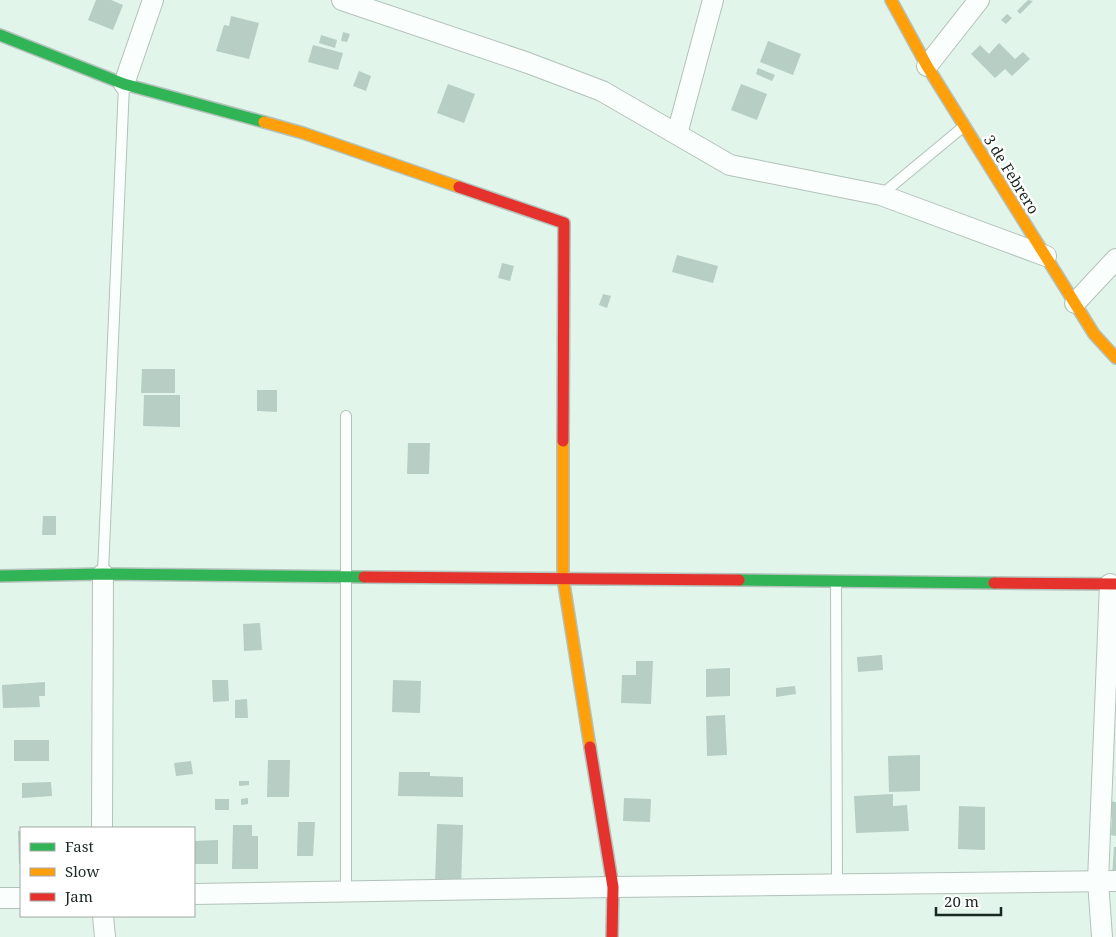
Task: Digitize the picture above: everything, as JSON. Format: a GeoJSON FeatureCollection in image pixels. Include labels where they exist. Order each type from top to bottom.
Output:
{"type":"FeatureCollection","features":[{"type":"Feature","properties":{"kind":"street"},"geometry":{"type":"LineString","coordinates":[[124,84],[152,0]]}},
{"type":"Feature","properties":{"kind":"street"},"geometry":{"type":"LineString","coordinates":[[342,0],[519,60],[602,91],[730,165],[881,195],[1046,256]]}},
{"type":"Feature","properties":{"kind":"street"},"geometry":{"type":"LineString","coordinates":[[677,134],[713,0]]}},
{"type":"Feature","properties":{"kind":"street","name":"3 de Febrero"},"geometry":{"type":"LineString","coordinates":[[891,0],[927,66],[1075,304],[1094,334],[1116,358]]}},
{"type":"Feature","properties":{"kind":"street"},"geometry":{"type":"LineString","coordinates":[[927,66],[979,0]]}},
{"type":"Feature","properties":{"kind":"street"},"geometry":{"type":"LineString","coordinates":[[0,35],[124,84],[303,133],[564,223],[562,578],[613,887],[612,937]]}},
{"type":"Feature","properties":{"kind":"street"},"geometry":{"type":"LineString","coordinates":[[1075,304],[1116,259]]}},
{"type":"Feature","properties":{"kind":"street"},"geometry":{"type":"LineString","coordinates":[[102,827],[103,574]]}},
{"type":"Feature","properties":{"kind":"street"},"geometry":{"type":"LineString","coordinates":[[0,576],[103,574],[1113,584],[1107,881],[1102,937]]}},
{"type":"Feature","properties":{"kind":"street"},"geometry":{"type":"LineString","coordinates":[[195,894],[1107,881]]}},
{"type":"Feature","properties":{"kind":"street"},"geometry":{"type":"LineString","coordinates":[[0,898],[20,898]]}},
{"type":"Feature","properties":{"kind":"street"},"geometry":{"type":"LineString","coordinates":[[103,917],[105,937]]}},
{"type":"Feature","properties":{"kind":"lane"},"geometry":{"type":"LineString","coordinates":[[103,574],[124,84]]}},
{"type":"Feature","properties":{"kind":"lane"},"geometry":{"type":"LineString","coordinates":[[881,195],[965,126]]}},
{"type":"Feature","properties":{"kind":"lane"},"geometry":{"type":"LineString","coordinates":[[346,416],[346,891]]}},
{"type":"Feature","properties":{"kind":"lane"},"geometry":{"type":"LineString","coordinates":[[836,581],[837,884]]}},
{"type":"Feature","properties":{"kind":"building"},"geometry":{"type":"Polygon","coordinates":[[[96,0],[111,0],[123,5],[113,30],[88,20],[96,0]]]}},
{"type":"Feature","properties":{"kind":"building"},"geometry":{"type":"Polygon","coordinates":[[[1028,0],[1033,1],[1020,14],[1017,11],[1028,0]]]}},
{"type":"Feature","properties":{"kind":"building"},"geometry":{"type":"Polygon","coordinates":[[[1007,14],[1012,18],[1006,24],[1001,20],[1007,14]]]}},
{"type":"Feature","properties":{"kind":"building"},"geometry":{"type":"Polygon","coordinates":[[[231,16],[259,23],[249,59],[216,51],[224,25],[229,26],[231,16]]]}},
{"type":"Feature","properties":{"kind":"building"},"geometry":{"type":"Polygon","coordinates":[[[343,32],[350,34],[347,42],[341,41],[343,32]]]}},
{"type":"Feature","properties":{"kind":"building"},"geometry":{"type":"Polygon","coordinates":[[[321,35],[337,40],[335,48],[319,43],[321,35]]]}},
{"type":"Feature","properties":{"kind":"building"},"geometry":{"type":"Polygon","coordinates":[[[768,41],[801,54],[793,75],[760,62],[768,41]]]}},
{"type":"Feature","properties":{"kind":"building"},"geometry":{"type":"Polygon","coordinates":[[[999,43],[1015,59],[1023,52],[1030,59],[1012,76],[1005,69],[995,78],[971,54],[980,45],[989,54],[999,43]]]}},
{"type":"Feature","properties":{"kind":"building"},"geometry":{"type":"Polygon","coordinates":[[[313,45],[343,53],[338,70],[308,62],[313,45]]]}},
{"type":"Feature","properties":{"kind":"building"},"geometry":{"type":"Polygon","coordinates":[[[758,68],[775,75],[772,81],[756,74],[758,68]]]}},
{"type":"Feature","properties":{"kind":"building"},"geometry":{"type":"Polygon","coordinates":[[[359,71],[371,76],[366,91],[353,86],[359,71]]]}},
{"type":"Feature","properties":{"kind":"building"},"geometry":{"type":"Polygon","coordinates":[[[448,84],[475,94],[464,123],[437,113],[448,84]]]}},
{"type":"Feature","properties":{"kind":"building"},"geometry":{"type":"Polygon","coordinates":[[[741,84],[767,94],[757,120],[731,110],[741,84]]]}},
{"type":"Feature","properties":{"kind":"building"},"geometry":{"type":"Polygon","coordinates":[[[677,255],[718,266],[713,283],[672,272],[677,255]]]}},
{"type":"Feature","properties":{"kind":"building"},"geometry":{"type":"Polygon","coordinates":[[[502,263],[514,266],[510,281],[498,278],[502,263]]]}},
{"type":"Feature","properties":{"kind":"building"},"geometry":{"type":"Polygon","coordinates":[[[603,294],[611,296],[607,308],[599,305],[603,294]]]}},
{"type":"Feature","properties":{"kind":"building"},"geometry":{"type":"Polygon","coordinates":[[[142,369],[175,369],[175,393],[141,393],[142,369]]]}},
{"type":"Feature","properties":{"kind":"building"},"geometry":{"type":"Polygon","coordinates":[[[257,390],[277,390],[277,412],[257,411],[257,390]]]}},
{"type":"Feature","properties":{"kind":"building"},"geometry":{"type":"Polygon","coordinates":[[[144,395],[180,395],[180,427],[143,426],[144,395]]]}},
{"type":"Feature","properties":{"kind":"building"},"geometry":{"type":"Polygon","coordinates":[[[408,443],[430,443],[429,474],[407,474],[408,443]]]}},
{"type":"Feature","properties":{"kind":"building"},"geometry":{"type":"Polygon","coordinates":[[[43,516],[56,516],[56,535],[42,535],[43,516]]]}},
{"type":"Feature","properties":{"kind":"building"},"geometry":{"type":"Polygon","coordinates":[[[260,623],[262,650],[244,651],[243,624],[260,623]]]}},
{"type":"Feature","properties":{"kind":"building"},"geometry":{"type":"Polygon","coordinates":[[[882,655],[883,670],[858,672],[857,657],[882,655]]]}},
{"type":"Feature","properties":{"kind":"building"},"geometry":{"type":"Polygon","coordinates":[[[636,661],[653,661],[651,704],[621,703],[622,675],[636,675],[636,661]]]}},
{"type":"Feature","properties":{"kind":"building"},"geometry":{"type":"Polygon","coordinates":[[[730,668],[730,696],[706,697],[706,669],[730,668]]]}},
{"type":"Feature","properties":{"kind":"building"},"geometry":{"type":"Polygon","coordinates":[[[212,680],[228,680],[229,701],[213,702],[212,680]]]}},
{"type":"Feature","properties":{"kind":"building"},"geometry":{"type":"Polygon","coordinates":[[[393,680],[421,681],[420,713],[392,712],[393,680]]]}},
{"type":"Feature","properties":{"kind":"building"},"geometry":{"type":"Polygon","coordinates":[[[45,682],[45,696],[39,696],[40,707],[3,708],[2,685],[45,682]]]}},
{"type":"Feature","properties":{"kind":"building"},"geometry":{"type":"Polygon","coordinates":[[[795,686],[796,694],[776,697],[776,688],[795,686]]]}},
{"type":"Feature","properties":{"kind":"building"},"geometry":{"type":"Polygon","coordinates":[[[247,699],[248,718],[235,718],[235,700],[247,699]]]}},
{"type":"Feature","properties":{"kind":"building"},"geometry":{"type":"Polygon","coordinates":[[[725,715],[727,755],[707,756],[706,716],[725,715]]]}},
{"type":"Feature","properties":{"kind":"building"},"geometry":{"type":"Polygon","coordinates":[[[14,740],[49,740],[49,761],[14,761],[14,740]]]}},
{"type":"Feature","properties":{"kind":"building"},"geometry":{"type":"Polygon","coordinates":[[[920,755],[920,791],[889,792],[888,756],[920,755]]]}},
{"type":"Feature","properties":{"kind":"building"},"geometry":{"type":"Polygon","coordinates":[[[268,760],[290,760],[289,797],[267,797],[268,760]]]}},
{"type":"Feature","properties":{"kind":"building"},"geometry":{"type":"Polygon","coordinates":[[[191,761],[193,774],[176,776],[174,763],[191,761]]]}},
{"type":"Feature","properties":{"kind":"building"},"geometry":{"type":"Polygon","coordinates":[[[399,772],[430,772],[430,776],[463,777],[463,797],[398,796],[399,772]]]}},
{"type":"Feature","properties":{"kind":"building"},"geometry":{"type":"Polygon","coordinates":[[[239,781],[249,781],[249,785],[239,786],[239,781]]]}},
{"type":"Feature","properties":{"kind":"building"},"geometry":{"type":"Polygon","coordinates":[[[51,782],[52,796],[22,798],[22,783],[51,782]]]}},
{"type":"Feature","properties":{"kind":"building"},"geometry":{"type":"Polygon","coordinates":[[[893,794],[893,806],[907,805],[909,831],[856,833],[854,796],[893,794]]]}},
{"type":"Feature","properties":{"kind":"building"},"geometry":{"type":"Polygon","coordinates":[[[248,798],[248,804],[241,805],[241,799],[248,798]]]}},
{"type":"Feature","properties":{"kind":"building"},"geometry":{"type":"Polygon","coordinates":[[[624,798],[651,799],[650,822],[623,821],[624,798]]]}},
{"type":"Feature","properties":{"kind":"building"},"geometry":{"type":"Polygon","coordinates":[[[215,799],[229,799],[229,810],[215,810],[215,799]]]}},
{"type":"Feature","properties":{"kind":"building"},"geometry":{"type":"Polygon","coordinates":[[[1109,801],[1116,802],[1116,836],[1111,835],[1112,817],[1108,816],[1109,801]]]}},
{"type":"Feature","properties":{"kind":"building"},"geometry":{"type":"Polygon","coordinates":[[[959,806],[985,807],[985,850],[958,849],[959,806]]]}},
{"type":"Feature","properties":{"kind":"building"},"geometry":{"type":"Polygon","coordinates":[[[298,822],[315,822],[313,856],[297,856],[298,822]]]}},
{"type":"Feature","properties":{"kind":"building"},"geometry":{"type":"Polygon","coordinates":[[[437,824],[463,825],[461,887],[435,886],[437,824]]]}},
{"type":"Feature","properties":{"kind":"building"},"geometry":{"type":"Polygon","coordinates":[[[233,825],[252,825],[252,836],[258,836],[258,869],[232,869],[233,825]]]}},
{"type":"Feature","properties":{"kind":"building"},"geometry":{"type":"Polygon","coordinates":[[[18,831],[20,831],[20,864],[18,831]]]}},
{"type":"Feature","properties":{"kind":"building"},"geometry":{"type":"Polygon","coordinates":[[[218,840],[218,864],[195,864],[195,841],[218,840]]]}},
{"type":"Feature","properties":{"kind":"building"},"geometry":{"type":"Polygon","coordinates":[[[1114,847],[1116,847],[1116,879],[1112,878],[1114,847]]]}},
{"type":"Feature","properties":{"kind":"traffic: fast"},"geometry":{"type":"LineString","coordinates":[[0,35],[124,84],[264,122]]}},
{"type":"Feature","properties":{"kind":"traffic: fast"},"geometry":{"type":"LineString","coordinates":[[0,576],[103,574],[364,577]]}},
{"type":"Feature","properties":{"kind":"traffic: fast"},"geometry":{"type":"LineString","coordinates":[[739,580],[994,583]]}},
{"type":"Feature","properties":{"kind":"traffic: slow"},"geometry":{"type":"LineString","coordinates":[[891,0],[927,66],[1094,334],[1116,358]]}},
{"type":"Feature","properties":{"kind":"traffic: slow"},"geometry":{"type":"LineString","coordinates":[[264,122],[303,133],[459,187]]}},
{"type":"Feature","properties":{"kind":"traffic: slow"},"geometry":{"type":"LineString","coordinates":[[563,441],[563,578],[590,747]]}},
{"type":"Feature","properties":{"kind":"traffic: jam"},"geometry":{"type":"LineString","coordinates":[[459,187],[564,223],[563,441]]}},
{"type":"Feature","properties":{"kind":"traffic: jam"},"geometry":{"type":"LineString","coordinates":[[364,577],[739,580]]}},
{"type":"Feature","properties":{"kind":"traffic: jam"},"geometry":{"type":"LineString","coordinates":[[994,583],[1116,584]]}},
{"type":"Feature","properties":{"kind":"traffic: jam"},"geometry":{"type":"LineString","coordinates":[[590,747],[613,887],[612,937]]}}]}
